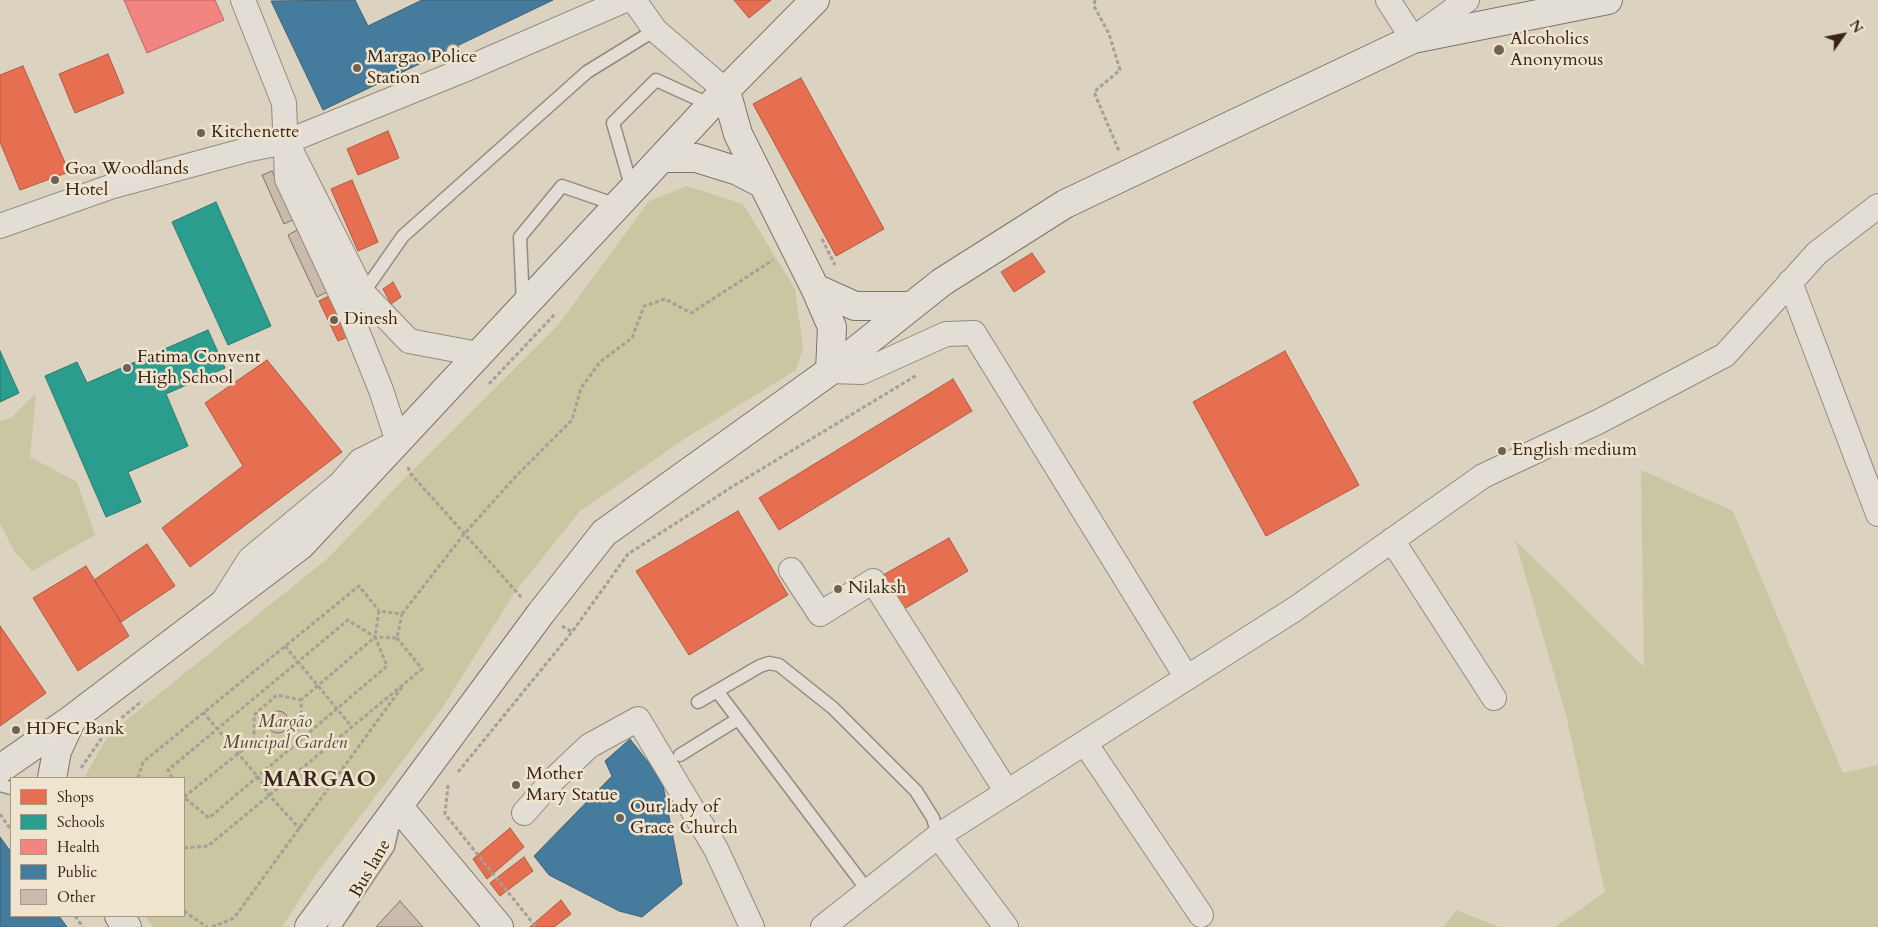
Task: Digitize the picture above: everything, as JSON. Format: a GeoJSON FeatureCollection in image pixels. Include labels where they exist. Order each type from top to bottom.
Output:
{"type":"FeatureCollection","features":[{"type":"Feature","properties":{"kind":"main road"},"geometry":{"type":"LineString","coordinates":[[0,769],[72,718],[301,544],[718,98],[815,0]]}},
{"type":"Feature","properties":{"kind":"main road"},"geometry":{"type":"LineString","coordinates":[[309,927],[541,613],[604,533],[830,371],[908,306],[942,282],[1065,204],[1413,38],[1608,0]]}},
{"type":"Feature","properties":{"kind":"main road"},"geometry":{"type":"LineString","coordinates":[[718,98],[815,288],[832,327],[830,371]]}},
{"type":"Feature","properties":{"kind":"main road"},"geometry":{"type":"LineString","coordinates":[[662,158],[696,158],[738,171],[763,184]]}},
{"type":"Feature","properties":{"kind":"main road"},"geometry":{"type":"LineString","coordinates":[[815,288],[855,306],[908,306]]}},
{"type":"Feature","properties":{"kind":"main road"},"geometry":{"type":"LineString","coordinates":[[52,777],[57,752],[72,718]]}},
{"type":"Feature","properties":{"kind":"main road"},"geometry":{"type":"LineString","coordinates":[[398,806],[499,927]]}},
{"type":"Feature","properties":{"kind":"street"},"geometry":{"type":"LineString","coordinates":[[243,0],[284,103],[286,142],[356,302],[398,442]]}},
{"type":"Feature","properties":{"kind":"street"},"geometry":{"type":"LineString","coordinates":[[0,226],[110,187],[250,149],[286,142],[458,60],[625,0]]}},
{"type":"Feature","properties":{"kind":"street"},"geometry":{"type":"LineString","coordinates":[[634,0],[655,30],[718,98]]}},
{"type":"Feature","properties":{"kind":"street"},"geometry":{"type":"LineString","coordinates":[[1388,0],[1413,38],[1467,0]]}},
{"type":"Feature","properties":{"kind":"street"},"geometry":{"type":"LineString","coordinates":[[823,927],[938,836],[1295,609],[1483,476],[1600,421],[1725,355],[1817,253],[1878,206]]}},
{"type":"Feature","properties":{"kind":"street"},"geometry":{"type":"LineString","coordinates":[[1790,282],[1878,514]]}},
{"type":"Feature","properties":{"kind":"street"},"geometry":{"type":"LineString","coordinates":[[356,302],[410,341],[478,354]]}},
{"type":"Feature","properties":{"kind":"street"},"geometry":{"type":"LineString","coordinates":[[830,371],[862,372],[946,334],[974,332],[1187,678]]}},
{"type":"Feature","properties":{"kind":"street"},"geometry":{"type":"LineString","coordinates":[[1392,540],[1494,698]]}},
{"type":"Feature","properties":{"kind":"street"},"geometry":{"type":"LineString","coordinates":[[791,570],[820,614],[873,581],[1006,792]]}},
{"type":"Feature","properties":{"kind":"street"},"geometry":{"type":"LineString","coordinates":[[524,813],[552,781],[590,746],[638,718],[716,849],[752,927]]}},
{"type":"Feature","properties":{"kind":"street"},"geometry":{"type":"LineString","coordinates":[[1086,742],[1201,916]]}},
{"type":"Feature","properties":{"kind":"street"},"geometry":{"type":"LineString","coordinates":[[938,836],[1006,927]]}},
{"type":"Feature","properties":{"kind":"lane"},"geometry":{"type":"LineString","coordinates":[[356,302],[402,236],[587,72],[655,30]]}},
{"type":"Feature","properties":{"kind":"lane"},"geometry":{"type":"LineString","coordinates":[[523,306],[520,237],[562,186],[625,197],[613,123],[656,80],[718,98]]}},
{"type":"Feature","properties":{"kind":"lane"},"geometry":{"type":"LineString","coordinates":[[698,702],[760,666],[769,663],[778,665],[833,708],[916,791],[932,818],[938,836]]}},
{"type":"Feature","properties":{"kind":"lane"},"geometry":{"type":"LineString","coordinates":[[717,691],[868,891]]}},
{"type":"Feature","properties":{"kind":"lane"},"geometry":{"type":"LineString","coordinates":[[680,756],[738,719]]}},
{"type":"Feature","properties":{"kind":"lane","name":"Bus lane"},"geometry":{"type":"LineString","coordinates":[[334,927],[388,847],[398,806]]}},
{"type":"Feature","properties":{"kind":"path"},"geometry":{"type":"LineString","coordinates":[[1095,0],[1094,6],[1109,34],[1120,70],[1094,92],[1129,172]]}},
{"type":"Feature","properties":{"kind":"path"},"geometry":{"type":"LineString","coordinates":[[821,238],[836,265]]}},
{"type":"Feature","properties":{"kind":"path"},"geometry":{"type":"LineString","coordinates":[[397,638],[402,614],[464,534],[518,474],[572,420],[581,388],[600,362],[632,338],[644,306],[665,299],[691,313],[794,246]]}},
{"type":"Feature","properties":{"kind":"path"},"geometry":{"type":"LineString","coordinates":[[442,792],[572,632],[628,554],[735,485],[918,375]]}},
{"type":"Feature","properties":{"kind":"path"},"geometry":{"type":"LineString","coordinates":[[398,442],[410,473],[515,592],[541,613],[572,632]]}},
{"type":"Feature","properties":{"kind":"path"},"geometry":{"type":"LineString","coordinates":[[138,777],[143,762],[359,586],[379,611],[402,614]]}},
{"type":"Feature","properties":{"kind":"path"},"geometry":{"type":"LineString","coordinates":[[185,798],[209,818],[387,666],[375,637],[379,611]]}},
{"type":"Feature","properties":{"kind":"path"},"geometry":{"type":"LineString","coordinates":[[172,777],[168,770],[348,620],[375,637],[397,638],[422,669],[208,846],[185,848]]}},
{"type":"Feature","properties":{"kind":"path"},"geometry":{"type":"LineString","coordinates":[[185,796],[254,741],[280,744],[302,726],[301,700],[375,637]]}},
{"type":"Feature","properties":{"kind":"path"},"geometry":{"type":"LineString","coordinates":[[285,646],[352,727]]}},
{"type":"Feature","properties":{"kind":"path"},"geometry":{"type":"LineString","coordinates":[[212,927],[234,918],[405,683]]}},
{"type":"Feature","properties":{"kind":"path"},"geometry":{"type":"LineString","coordinates":[[254,741],[254,715],[277,695],[301,700]]}},
{"type":"Feature","properties":{"kind":"path"},"geometry":{"type":"LineString","coordinates":[[203,712],[258,777],[269,795],[300,829]]}},
{"type":"Feature","properties":{"kind":"path"},"geometry":{"type":"LineString","coordinates":[[448,785],[445,814],[536,927]]}},
{"type":"Feature","properties":{"kind":"path"},"geometry":{"type":"LineString","coordinates":[[0,814],[10,829]]}},
{"type":"Feature","properties":{"kind":"path"},"geometry":{"type":"LineString","coordinates":[[185,911],[207,927]]}},
{"type":"Feature","properties":{"kind":"path"},"geometry":{"type":"LineString","coordinates":[[75,917],[83,927]]}},
{"type":"Feature","properties":{"kind":"green space","name":"Margão Muncipal Garden"},"geometry":{"type":"Polygon","coordinates":[[[687,186],[743,204],[795,289],[803,348],[796,370],[686,438],[580,511],[515,592],[441,710],[314,877],[282,927],[153,927],[146,917],[185,917],[185,777],[85,777],[109,734],[327,559],[559,324],[649,201],[687,186]]]}},
{"type":"Feature","properties":{"kind":"green space"},"geometry":{"type":"Polygon","coordinates":[[[36,393],[30,457],[77,482],[95,535],[32,571],[14,551],[0,523],[0,421],[12,417],[36,393]]]}},
{"type":"Feature","properties":{"kind":"green space"},"geometry":{"type":"Polygon","coordinates":[[[1641,470],[1733,511],[1843,773],[1878,765],[1878,927],[1555,927],[1605,892],[1566,715],[1515,540],[1644,667],[1641,470]]]}},
{"type":"Feature","properties":{"kind":"green space"},"geometry":{"type":"Polygon","coordinates":[[[1456,910],[1499,927],[1444,927],[1456,910]]]}},
{"type":"Feature","properties":{"kind":"building: Shops"},"geometry":{"type":"Polygon","coordinates":[[[734,0],[771,0],[749,18],[734,0]]]}},
{"type":"Feature","properties":{"kind":"building: Shops"},"geometry":{"type":"Polygon","coordinates":[[[108,54],[124,93],[75,113],[59,74],[108,54]]]}},
{"type":"Feature","properties":{"kind":"building: Shops"},"geometry":{"type":"Polygon","coordinates":[[[23,66],[69,172],[20,190],[0,142],[0,75],[23,66]]]}},
{"type":"Feature","properties":{"kind":"building: Shops"},"geometry":{"type":"Polygon","coordinates":[[[801,78],[884,229],[836,256],[753,104],[801,78]]]}},
{"type":"Feature","properties":{"kind":"building: Shops"},"geometry":{"type":"Polygon","coordinates":[[[388,131],[399,158],[358,175],[347,149],[388,131]]]}},
{"type":"Feature","properties":{"kind":"building: Shops"},"geometry":{"type":"Polygon","coordinates":[[[352,180],[378,242],[358,251],[331,189],[352,180]]]}},
{"type":"Feature","properties":{"kind":"building: Shops"},"geometry":{"type":"Polygon","coordinates":[[[1032,253],[1045,272],[1014,292],[1001,272],[1032,253]]]}},
{"type":"Feature","properties":{"kind":"building: Shops"},"geometry":{"type":"Polygon","coordinates":[[[393,282],[401,297],[391,304],[383,289],[393,282]]]}},
{"type":"Feature","properties":{"kind":"building: Shops"},"geometry":{"type":"Polygon","coordinates":[[[329,296],[348,337],[338,341],[319,301],[329,296]]]}},
{"type":"Feature","properties":{"kind":"building: Shops"},"geometry":{"type":"Polygon","coordinates":[[[1285,351],[1359,485],[1266,536],[1193,402],[1285,351]]]}},
{"type":"Feature","properties":{"kind":"building: Shops"},"geometry":{"type":"Polygon","coordinates":[[[267,360],[342,452],[190,567],[162,528],[243,466],[205,403],[267,360]]]}},
{"type":"Feature","properties":{"kind":"building: Shops"},"geometry":{"type":"Polygon","coordinates":[[[953,379],[972,411],[779,530],[759,498],[953,379]]]}},
{"type":"Feature","properties":{"kind":"building: Shops"},"geometry":{"type":"Polygon","coordinates":[[[738,511],[788,595],[689,655],[636,571],[738,511]]]}},
{"type":"Feature","properties":{"kind":"building: Shops"},"geometry":{"type":"Polygon","coordinates":[[[949,538],[968,571],[904,609],[883,575],[949,538]]]}},
{"type":"Feature","properties":{"kind":"building: Shops"},"geometry":{"type":"Polygon","coordinates":[[[147,544],[175,586],[121,622],[94,580],[147,544]]]}},
{"type":"Feature","properties":{"kind":"building: Shops"},"geometry":{"type":"Polygon","coordinates":[[[86,566],[129,636],[78,671],[33,598],[86,566]]]}},
{"type":"Feature","properties":{"kind":"building: Shops"},"geometry":{"type":"Polygon","coordinates":[[[0,626],[46,693],[0,726],[0,626]]]}},
{"type":"Feature","properties":{"kind":"building: Shops"},"geometry":{"type":"Polygon","coordinates":[[[510,828],[524,847],[487,879],[473,859],[510,828]]]}},
{"type":"Feature","properties":{"kind":"building: Shops"},"geometry":{"type":"Polygon","coordinates":[[[524,857],[533,871],[500,896],[490,883],[524,857]]]}},
{"type":"Feature","properties":{"kind":"building: Shops"},"geometry":{"type":"Polygon","coordinates":[[[561,900],[571,914],[554,927],[530,927],[561,900]]]}},
{"type":"Feature","properties":{"kind":"building: Schools"},"geometry":{"type":"Polygon","coordinates":[[[216,202],[271,326],[228,345],[172,222],[216,202]]]}},
{"type":"Feature","properties":{"kind":"building: Schools"},"geometry":{"type":"Polygon","coordinates":[[[208,330],[225,368],[166,394],[188,446],[128,472],[141,502],[106,517],[45,376],[77,362],[87,383],[208,330]]]}},
{"type":"Feature","properties":{"kind":"building: Schools"},"geometry":{"type":"Polygon","coordinates":[[[0,351],[19,393],[0,402],[0,351]]]}},
{"type":"Feature","properties":{"kind":"building: Health"},"geometry":{"type":"Polygon","coordinates":[[[124,0],[215,0],[224,20],[147,53],[124,0]]]}},
{"type":"Feature","properties":{"kind":"building: Public","name":"Margao Police Station"},"geometry":{"type":"Polygon","coordinates":[[[355,0],[368,26],[422,0],[553,0],[323,110],[271,1],[355,0]]]}},
{"type":"Feature","properties":{"kind":"building: Public","name":"Our lady of Grace Church"},"geometry":{"type":"Polygon","coordinates":[[[630,739],[662,780],[682,884],[642,917],[619,911],[549,875],[534,856],[612,776],[605,761],[630,739]]]}},
{"type":"Feature","properties":{"kind":"building: Public"},"geometry":{"type":"Polygon","coordinates":[[[0,837],[10,851],[10,917],[60,917],[67,927],[0,927],[0,837]]]}},
{"type":"Feature","properties":{"kind":"building: Other"},"geometry":{"type":"Polygon","coordinates":[[[272,171],[295,219],[284,224],[262,175],[272,171]]]}},
{"type":"Feature","properties":{"kind":"building: Other"},"geometry":{"type":"Polygon","coordinates":[[[299,229],[329,291],[317,297],[288,235],[299,229]]]}},
{"type":"Feature","properties":{"kind":"building: Other"},"geometry":{"type":"Polygon","coordinates":[[[278,711],[286,714],[289,722],[286,730],[278,733],[270,730],[267,722],[270,714],[278,711]]]}},
{"type":"Feature","properties":{"kind":"building: Other"},"geometry":{"type":"Polygon","coordinates":[[[400,901],[423,927],[376,927],[400,901]]]}},
{"type":"Feature","properties":{"kind":"place","name":"Alcoholics Anonymous"},"geometry":{"type":"Point","coordinates":[1499,50]}},
{"type":"Feature","properties":{"kind":"place","name":"Margao Police Station"},"geometry":{"type":"Point","coordinates":[357,68]}},
{"type":"Feature","properties":{"kind":"place","name":"Kitchenette"},"geometry":{"type":"Point","coordinates":[201,133]}},
{"type":"Feature","properties":{"kind":"place","name":"Goa Woodlands Hotel"},"geometry":{"type":"Point","coordinates":[55,180]}},
{"type":"Feature","properties":{"kind":"place","name":"Dinesh"},"geometry":{"type":"Point","coordinates":[334,320]}},
{"type":"Feature","properties":{"kind":"place","name":"Fatima Convent High School"},"geometry":{"type":"Point","coordinates":[127,368]}},
{"type":"Feature","properties":{"kind":"place","name":"English medium"},"geometry":{"type":"Point","coordinates":[1502,451]}},
{"type":"Feature","properties":{"kind":"place","name":"Nilaksh"},"geometry":{"type":"Point","coordinates":[838,589]}},
{"type":"Feature","properties":{"kind":"place","name":"HDFC Bank"},"geometry":{"type":"Point","coordinates":[16,730]}},
{"type":"Feature","properties":{"kind":"place","name":"Mother Mary Statue"},"geometry":{"type":"Point","coordinates":[516,785]}},
{"type":"Feature","properties":{"kind":"place","name":"Our lady of Grace Church"},"geometry":{"type":"Point","coordinates":[620,818]}},
{"type":"Feature","properties":{"kind":"district","name":"MARGAO"},"geometry":{"type":"Point","coordinates":[320,781]}}]}
